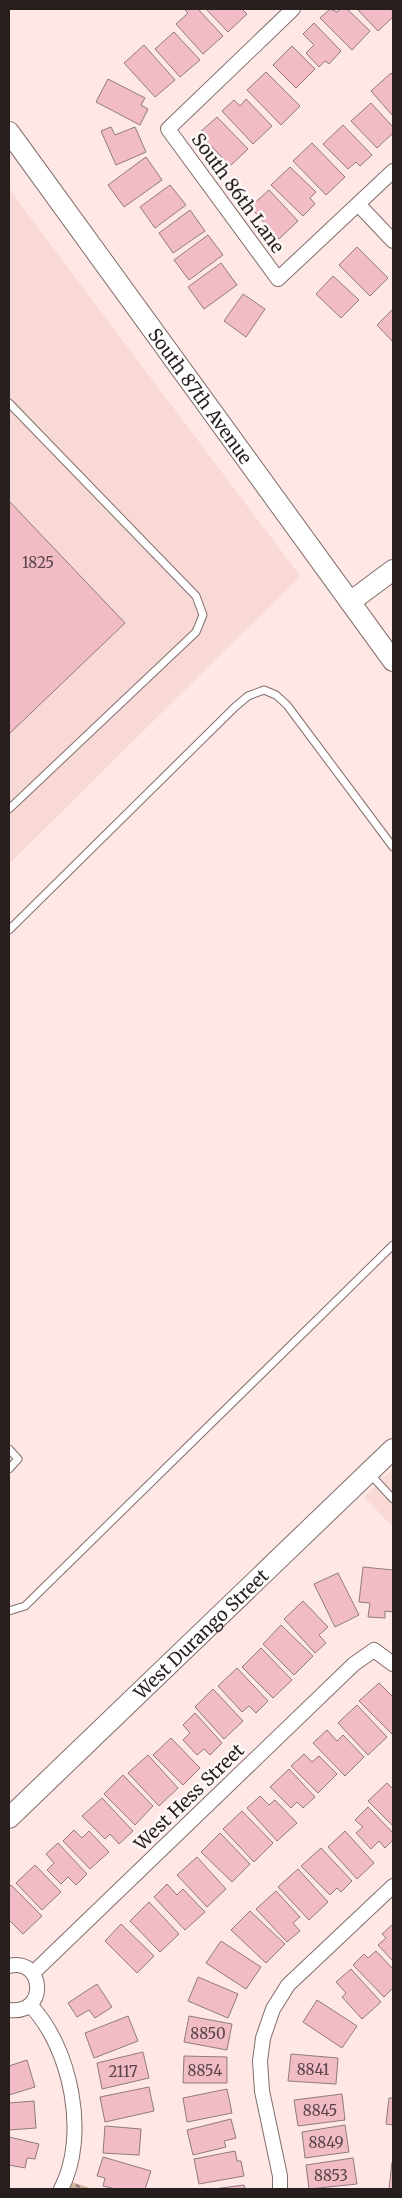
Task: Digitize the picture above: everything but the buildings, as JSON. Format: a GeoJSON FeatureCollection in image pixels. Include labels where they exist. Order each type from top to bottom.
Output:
{"type":"FeatureCollection","features":[{"type":"Feature","properties":{"kind":"street","name":"South 86th Lane"},"geometry":{"type":"LineString","coordinates":[[293,9],[168,129],[278,279],[358,204]]}},
{"type":"Feature","properties":{"kind":"street","name":"South 87th Avenue"},"geometry":{"type":"LineString","coordinates":[[9,132],[393,661]]}},
{"type":"Feature","properties":{"kind":"street"},"geometry":{"type":"LineString","coordinates":[[393,171],[358,204],[393,241]]}},
{"type":"Feature","properties":{"kind":"street"},"geometry":{"type":"LineString","coordinates":[[350,602],[393,570]]}},
{"type":"Feature","properties":{"kind":"street","name":"West Durango Street"},"geometry":{"type":"LineString","coordinates":[[9,1818],[393,1449]]}},
{"type":"Feature","properties":{"kind":"street","name":"West Hess Street"},"geometry":{"type":"LineString","coordinates":[[33,1974],[354,1664],[374,1650],[393,1664]]}},
{"type":"Feature","properties":{"kind":"street"},"geometry":{"type":"LineString","coordinates":[[280,2189],[280,2176],[262,2091],[260,2061],[263,2038],[273,2009],[288,1985],[393,1886]]}},
{"type":"Feature","properties":{"kind":"street"},"geometry":{"type":"LineString","coordinates":[[9,1966],[20,1965],[33,1974],[36,1979],[37,1993],[30,2005],[20,2010],[9,2010]]}},
{"type":"Feature","properties":{"kind":"street"},"geometry":{"type":"LineString","coordinates":[[30,2005],[50,2029],[59,2050],[73,2107],[75,2130],[73,2157],[61,2189]]}},
{"type":"Feature","properties":{"kind":"lane"},"geometry":{"type":"LineString","coordinates":[[9,403],[196,596],[203,615],[196,632],[9,809]]}},
{"type":"Feature","properties":{"kind":"lane"},"geometry":{"type":"LineString","coordinates":[[9,930],[235,707],[248,696],[264,690],[276,695],[287,705],[393,847]]}},
{"type":"Feature","properties":{"kind":"lane"},"geometry":{"type":"LineString","coordinates":[[9,1611],[25,1606],[393,1245]]}},
{"type":"Feature","properties":{"kind":"lane"},"geometry":{"type":"LineString","coordinates":[[9,1450],[18,1459],[9,1468]]}},
{"type":"Feature","properties":{"kind":"lane"},"geometry":{"type":"LineString","coordinates":[[368,1473],[393,1499]]}},
{"type":"Feature","properties":{"kind":"shaded area"},"geometry":{"type":"Polygon","coordinates":[[[9,189],[300,576],[9,864],[9,189]]]}},
{"type":"Feature","properties":{"kind":"shaded area"},"geometry":{"type":"Polygon","coordinates":[[[393,1469],[393,1527],[364,1497],[393,1469]]]}},
{"type":"Feature","properties":{"kind":"shaded area"},"geometry":{"type":"Polygon","coordinates":[[[66,2180],[93,2189],[67,2189],[66,2180]]]}}]}
